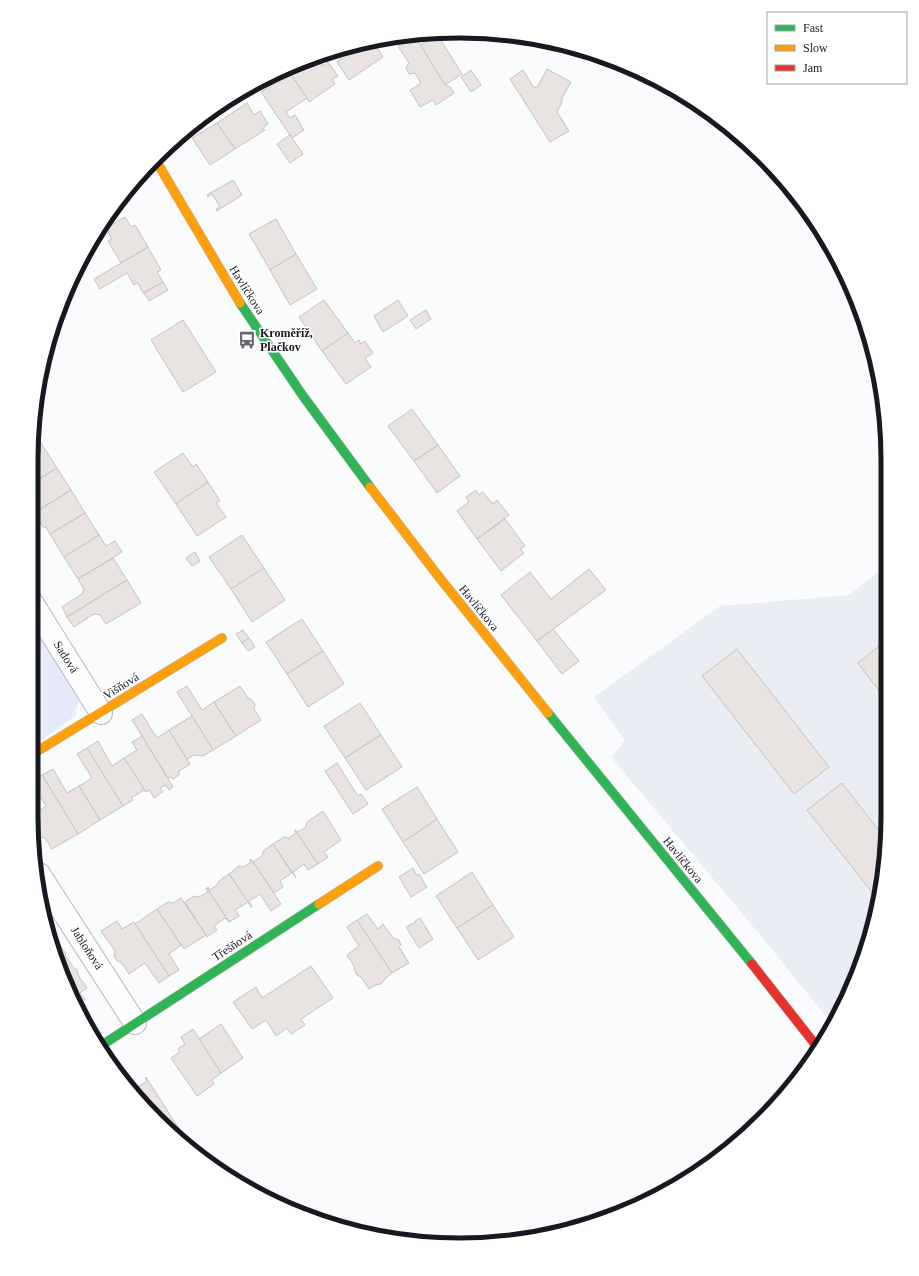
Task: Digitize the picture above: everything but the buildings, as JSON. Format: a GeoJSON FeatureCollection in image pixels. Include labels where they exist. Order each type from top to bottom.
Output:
{"type":"FeatureCollection","features":[{"type":"Feature","properties":{"kind":"street","name":"Havlíčkova"},"geometry":{"type":"LineString","coordinates":[[158,164],[254,325],[376,495],[454,595],[815,1044]]}},
{"type":"Feature","properties":{"kind":"street","name":"Sadová"},"geometry":{"type":"LineString","coordinates":[[38,612],[101,712]]}},
{"type":"Feature","properties":{"kind":"street","name":"Višňová"},"geometry":{"type":"LineString","coordinates":[[38,751],[222,638]]}},
{"type":"Feature","properties":{"kind":"street","name":"Třešňová"},"geometry":{"type":"LineString","coordinates":[[104,1043],[378,866]]}},
{"type":"Feature","properties":{"kind":"street","name":"Jabloňová"},"geometry":{"type":"LineString","coordinates":[[43,881],[135,1023]]}},
{"type":"Feature","properties":{"kind":"shaded area"},"geometry":{"type":"Polygon","coordinates":[[[881,569],[880,844],[873,899],[867,926],[849,978],[829,1020],[761,936],[611,757],[625,741],[594,697],[720,606],[849,595],[881,569]]]}},
{"type":"Feature","properties":{"kind":"shaded area"},"geometry":{"type":"Polygon","coordinates":[[[38,625],[76,686],[79,700],[75,716],[38,743],[38,625]]]}},
{"type":"Feature","properties":{"kind":"traffic: fast"},"geometry":{"type":"LineString","coordinates":[[240,303],[303,396],[370,487]]}},
{"type":"Feature","properties":{"kind":"traffic: fast"},"geometry":{"type":"LineString","coordinates":[[548,713],[752,964]]}},
{"type":"Feature","properties":{"kind":"traffic: fast"},"geometry":{"type":"LineString","coordinates":[[104,1044],[319,904]]}},
{"type":"Feature","properties":{"kind":"traffic: slow"},"geometry":{"type":"LineString","coordinates":[[158,164],[240,303]]}},
{"type":"Feature","properties":{"kind":"traffic: slow"},"geometry":{"type":"LineString","coordinates":[[370,487],[439,577],[548,713]]}},
{"type":"Feature","properties":{"kind":"traffic: slow"},"geometry":{"type":"LineString","coordinates":[[38,751],[222,638]]}},
{"type":"Feature","properties":{"kind":"traffic: slow"},"geometry":{"type":"LineString","coordinates":[[319,904],[378,866]]}},
{"type":"Feature","properties":{"kind":"traffic: jam"},"geometry":{"type":"LineString","coordinates":[[752,964],[815,1044]]}},
{"type":"Feature","properties":{"kind":"place","name":"Kroměříž, Plačkov"},"geometry":{"type":"Point","coordinates":[247,340]}}]}
